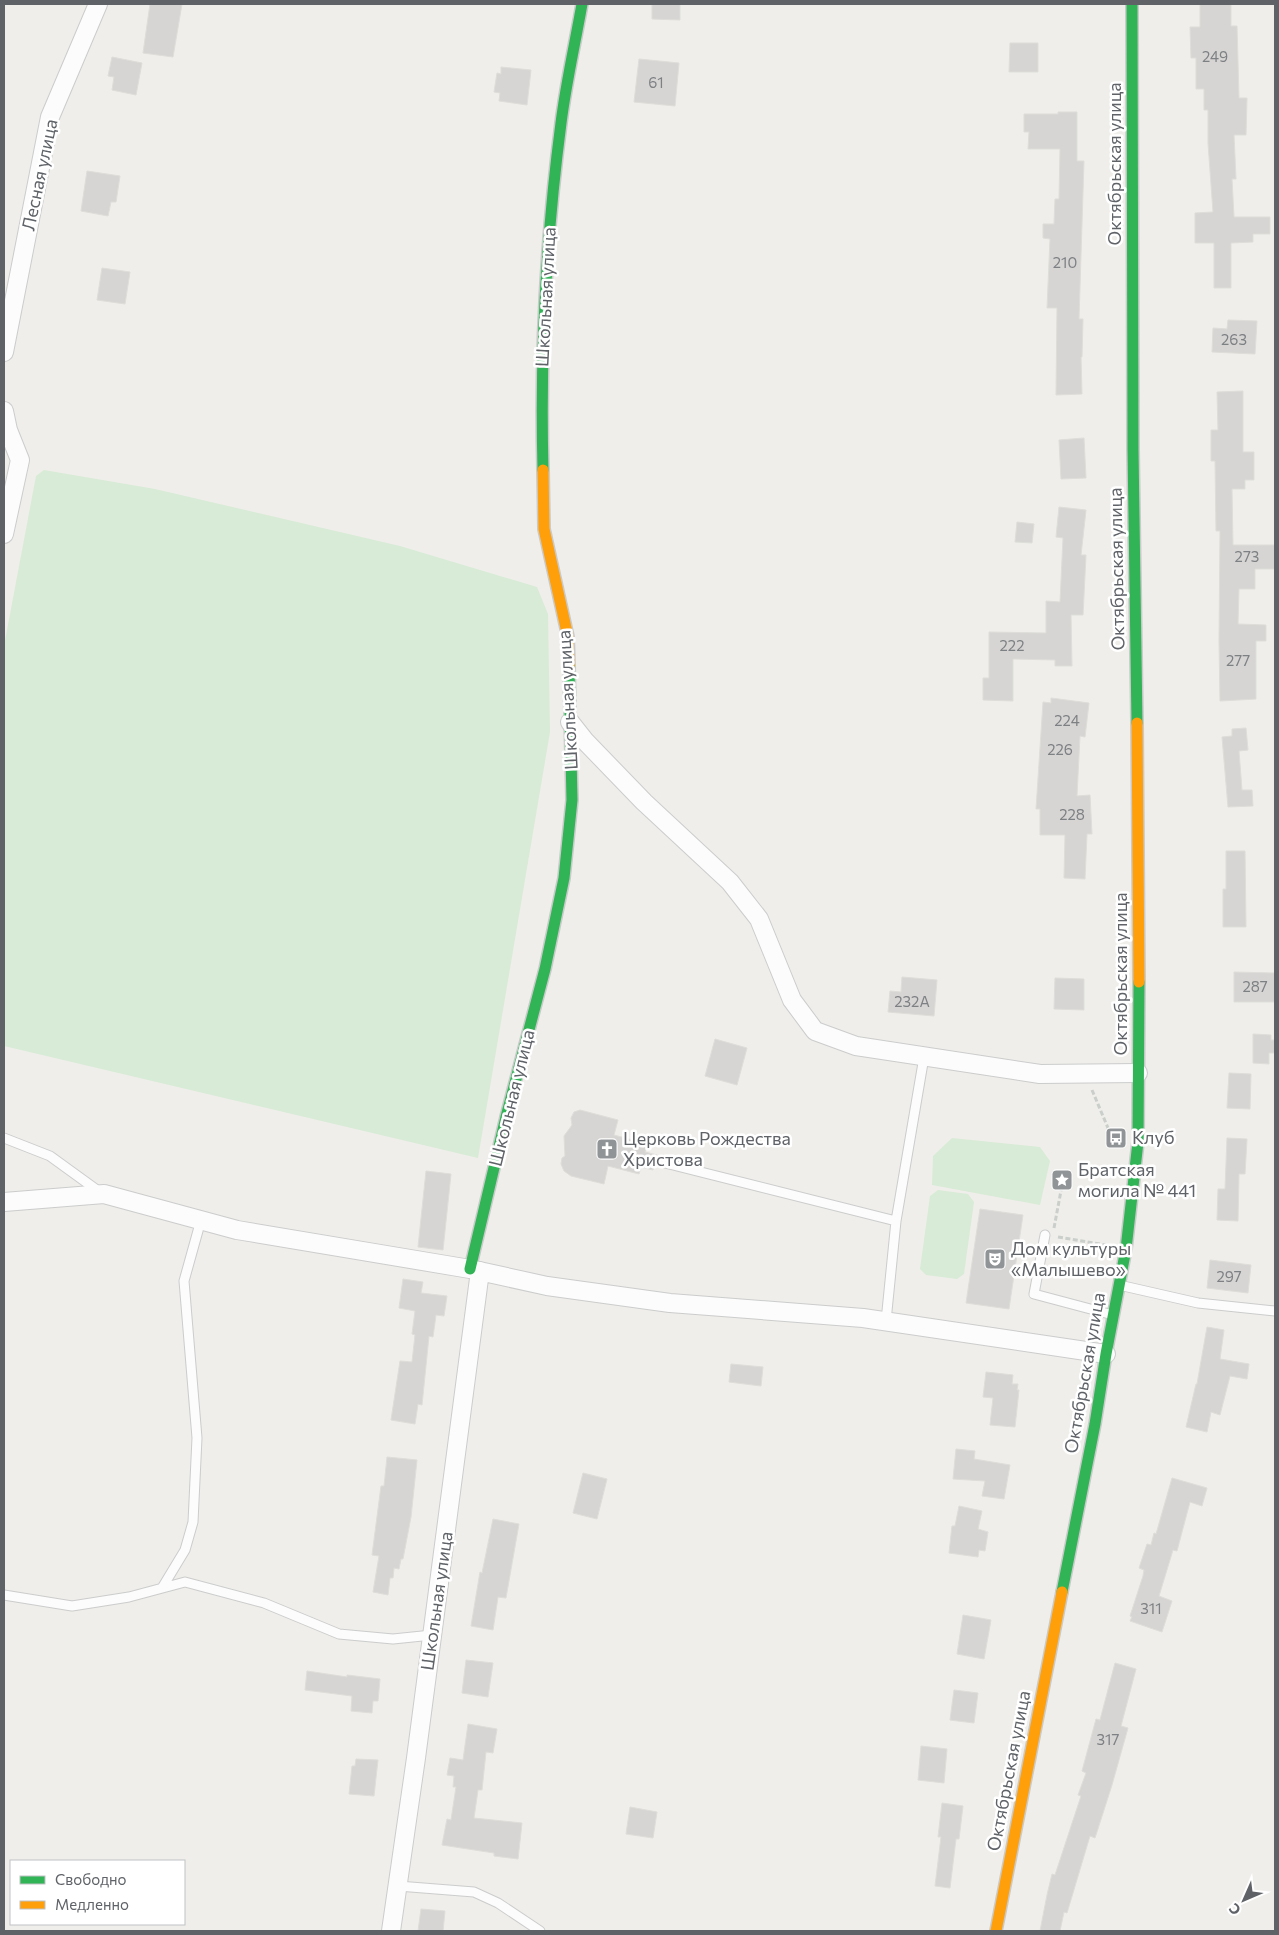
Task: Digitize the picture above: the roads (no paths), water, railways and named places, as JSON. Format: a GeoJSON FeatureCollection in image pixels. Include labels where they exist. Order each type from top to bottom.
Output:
{"type":"FeatureCollection","features":[{"type":"Feature","properties":{"kind":"street","name":"Лесная улица"},"geometry":{"type":"LineString","coordinates":[[4,352],[50,117],[98,4]]}},
{"type":"Feature","properties":{"kind":"street","name":"Школьная улица"},"geometry":{"type":"LineString","coordinates":[[391,1931],[432,1635],[475,1270],[504,1126],[545,969],[564,878],[572,800],[568,637],[544,529],[540,400],[551,206],[561,121],[582,4]]}},
{"type":"Feature","properties":{"kind":"street","name":"Октябрьская улица"},"geometry":{"type":"LineString","coordinates":[[996,1931],[1126,1248],[1138,1142],[1139,877],[1133,449],[1132,4]]}},
{"type":"Feature","properties":{"kind":"street"},"geometry":{"type":"LineString","coordinates":[[4,413],[8,430],[20,460],[4,534]]}},
{"type":"Feature","properties":{"kind":"street"},"geometry":{"type":"LineString","coordinates":[[570,722],[585,741],[644,802],[730,882],[759,919],[792,1000],[814,1031],[856,1046],[1040,1074],[1138,1073]]}},
{"type":"Feature","properties":{"kind":"street"},"geometry":{"type":"LineString","coordinates":[[4,1202],[104,1194],[237,1230],[475,1270],[547,1286],[670,1303],[886,1320],[1106,1354]]}},
{"type":"Feature","properties":{"kind":"lane"},"geometry":{"type":"LineString","coordinates":[[886,1320],[896,1221],[924,1056]]}},
{"type":"Feature","properties":{"kind":"lane"},"geometry":{"type":"LineString","coordinates":[[4,1138],[50,1156],[104,1194]]}},
{"type":"Feature","properties":{"kind":"lane"},"geometry":{"type":"LineString","coordinates":[[665,1163],[896,1221]]}},
{"type":"Feature","properties":{"kind":"lane"},"geometry":{"type":"LineString","coordinates":[[162,1588],[185,1550],[192,1522],[197,1438],[184,1281],[201,1220]]}},
{"type":"Feature","properties":{"kind":"lane"},"geometry":{"type":"LineString","coordinates":[[1045,1235],[1034,1294],[1113,1315]]}},
{"type":"Feature","properties":{"kind":"lane"},"geometry":{"type":"LineString","coordinates":[[1119,1285],[1198,1303],[1275,1311]]}},
{"type":"Feature","properties":{"kind":"lane"},"geometry":{"type":"LineString","coordinates":[[4,1595],[72,1606],[129,1597],[186,1582],[264,1602],[339,1634],[393,1639],[432,1635]]}},
{"type":"Feature","properties":{"kind":"lane"},"geometry":{"type":"LineString","coordinates":[[398,1886],[474,1892],[498,1903],[540,1931]]}},
{"type":"Feature","properties":{"kind":"place","name":"Клуб"},"geometry":{"type":"Point","coordinates":[1116,1138]}},
{"type":"Feature","properties":{"kind":"place","name":"Церковь Рождества Христова"},"geometry":{"type":"Point","coordinates":[607,1149]}},
{"type":"Feature","properties":{"kind":"place","name":"Братская могила № 441"},"geometry":{"type":"Point","coordinates":[1062,1180]}},
{"type":"Feature","properties":{"kind":"place","name":"Дом культуры «Малышево»"},"geometry":{"type":"Point","coordinates":[995,1259]}}]}
